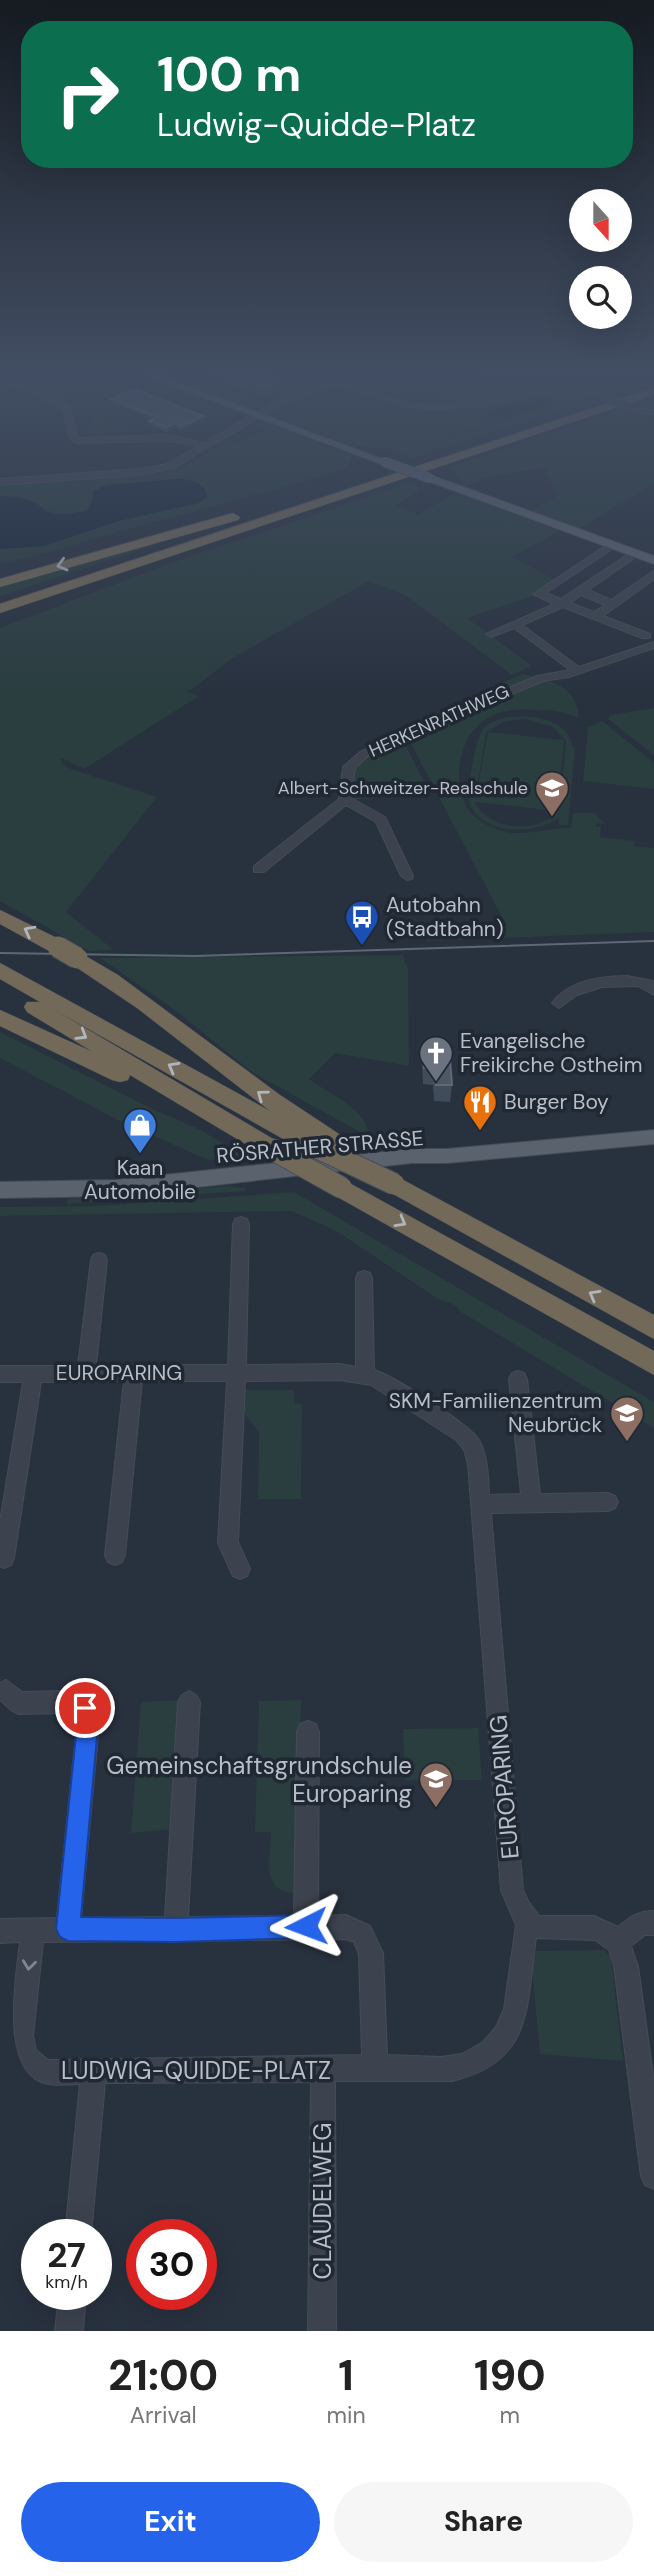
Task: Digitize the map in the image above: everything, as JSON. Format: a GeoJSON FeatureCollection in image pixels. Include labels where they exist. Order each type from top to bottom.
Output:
{"type":"FeatureCollection","features":[{"type":"Feature","properties":{"kind":"highway"},"geometry":{"type":"LineString","coordinates":[[0,583],[351,484]]}},
{"type":"Feature","properties":{"kind":"highway"},"geometry":{"type":"LineString","coordinates":[[0,602],[351,484]]}},
{"type":"Feature","properties":{"kind":"highway"},"geometry":{"type":"LineString","coordinates":[[0,609],[376,484]]}},
{"type":"Feature","properties":{"kind":"highway"},"geometry":{"type":"LineString","coordinates":[[0,623],[271,519]]}},
{"type":"Feature","properties":{"kind":"highway"},"geometry":{"type":"LineString","coordinates":[[0,916],[77,958],[152,1007],[329,1147]]}},
{"type":"Feature","properties":{"kind":"highway"},"geometry":{"type":"LineString","coordinates":[[0,970],[329,1147],[654,1328]]}},
{"type":"Feature","properties":{"kind":"highway"},"geometry":{"type":"LineString","coordinates":[[0,986],[263,1144],[654,1364]]}},
{"type":"Feature","properties":{"kind":"highway"},"geometry":{"type":"LineString","coordinates":[[0,1017],[263,1144]]}},
{"type":"Feature","properties":{"kind":"main road"},"geometry":{"type":"LineString","coordinates":[[445,484],[654,560]]}},
{"type":"Feature","properties":{"kind":"main road","name":"RÖSRATHER STRASSE"},"geometry":{"type":"LineString","coordinates":[[0,1190],[109,1188],[267,1179],[414,1163],[447,1156],[654,1137]]}},
{"type":"Feature","properties":{"kind":"street"},"geometry":{"type":"LineString","coordinates":[[613,545],[538,594],[649,642]]}},
{"type":"Feature","properties":{"kind":"street"},"geometry":{"type":"LineString","coordinates":[[491,634],[562,604],[636,553]]}},
{"type":"Feature","properties":{"kind":"street"},"geometry":{"type":"LineString","coordinates":[[594,617],[654,574]]}},
{"type":"Feature","properties":{"kind":"street"},"geometry":{"type":"LineString","coordinates":[[580,591],[612,604]]}},
{"type":"Feature","properties":{"kind":"street"},"geometry":{"type":"LineString","coordinates":[[516,625],[577,670]]}},
{"type":"Feature","properties":{"kind":"street","name":"HERKENRATHWEG"},"geometry":{"type":"LineString","coordinates":[[345,800],[349,767],[364,754],[505,692],[541,678],[577,670],[649,642],[654,627]]}},
{"type":"Feature","properties":{"kind":"street"},"geometry":{"type":"LineString","coordinates":[[259,869],[345,800],[368,810],[381,821],[407,876]]}},
{"type":"Feature","properties":{"kind":"street"},"geometry":{"type":"LineString","coordinates":[[559,1003],[572,992],[591,986],[639,980],[653,986]]}},
{"type":"Feature","properties":{"kind":"street"},"geometry":{"type":"LineString","coordinates":[[240,1569],[228,1543],[241,1224]]}},
{"type":"Feature","properties":{"kind":"street"},"geometry":{"type":"LineString","coordinates":[[86,1373],[99,1260]]}},
{"type":"Feature","properties":{"kind":"street"},"geometry":{"type":"LineString","coordinates":[[364,1278],[365,1374]]}},
{"type":"Feature","properties":{"kind":"street","name":"EUROPARING"},"geometry":{"type":"LineString","coordinates":[[0,1374],[365,1374],[463,1434],[472,1446],[477,1464],[512,1890],[518,1911],[527,1923]]}},
{"type":"Feature","properties":{"kind":"street"},"geometry":{"type":"LineString","coordinates":[[4,1559],[33,1374]]}},
{"type":"Feature","properties":{"kind":"street"},"geometry":{"type":"LineString","coordinates":[[115,1555],[134,1374]]}},
{"type":"Feature","properties":{"kind":"street"},"geometry":{"type":"LineString","coordinates":[[518,1379],[531,1503]]}},
{"type":"Feature","properties":{"kind":"street"},"geometry":{"type":"LineString","coordinates":[[480,1504],[608,1502]]}},
{"type":"Feature","properties":{"kind":"street"},"geometry":{"type":"LineString","coordinates":[[6,1691],[18,1703],[68,1702],[85,1708],[88,1725],[68,1929]]}},
{"type":"Feature","properties":{"kind":"street"},"geometry":{"type":"LineString","coordinates":[[176,1930],[189,1702]]}},
{"type":"Feature","properties":{"kind":"street"},"geometry":{"type":"LineString","coordinates":[[306,1926],[308,1732]]}},
{"type":"Feature","properties":{"kind":"street"},"geometry":{"type":"LineString","coordinates":[[527,1923],[543,1929],[594,1928],[618,1942],[626,1966],[654,2176]]}},
{"type":"Feature","properties":{"kind":"street","name":"LUDWIG-QUIDDE-PLATZ"},"geometry":{"type":"LineString","coordinates":[[33,1930],[21,2036],[22,2052],[31,2065],[47,2072],[323,2071],[375,2067],[461,2067],[487,2056],[505,2037],[517,2010],[521,1943],[527,1923]]}},
{"type":"Feature","properties":{"kind":"street"},"geometry":{"type":"LineString","coordinates":[[618,1942],[641,1923],[654,1923]]}},
{"type":"Feature","properties":{"kind":"street"},"geometry":{"type":"LineString","coordinates":[[0,1931],[346,1927],[362,1934],[371,1953],[375,2067]]}},
{"type":"Feature","properties":{"kind":"street"},"geometry":{"type":"LineString","coordinates":[[80,2219],[94,2071]]}},
{"type":"Feature","properties":{"kind":"street","name":"CLAUDELWEG"},"geometry":{"type":"LineString","coordinates":[[322,2331],[323,2071]]}},
{"type":"Feature","properties":{"kind":"street"},"geometry":{"type":"LineString","coordinates":[[69,2331],[71,2310]]}},
{"type":"Feature","properties":{"kind":"shaded area"},"geometry":{"type":"Polygon","coordinates":[[[134,484],[98,488],[86,512],[72,514],[61,514],[24,500],[0,496],[0,486],[134,484]]]}},
{"type":"Feature","properties":{"kind":"shaded area"},"geometry":{"type":"Polygon","coordinates":[[[199,484],[293,484],[0,563],[0,549],[44,546],[118,521],[198,503],[207,497],[204,487],[199,484]]]}},
{"type":"Feature","properties":{"kind":"shaded area"},"geometry":{"type":"Polygon","coordinates":[[[406,484],[413,484],[418,487],[418,492],[395,505],[418,514],[456,493],[560,531],[512,557],[558,581],[535,595],[467,618],[532,666],[512,675],[405,595],[369,581],[231,659],[186,691],[199,696],[84,769],[61,758],[62,764],[71,769],[157,797],[66,912],[114,950],[89,951],[0,901],[0,628],[166,565],[406,484]]]}},
{"type":"Feature","properties":{"kind":"shaded area"},"geometry":{"type":"Polygon","coordinates":[[[552,484],[654,484],[580,528],[532,511],[559,495],[552,484]]]}},
{"type":"Feature","properties":{"kind":"shaded area"},"geometry":{"type":"Polygon","coordinates":[[[156,542],[159,544],[0,596],[0,586],[156,542]]]}},
{"type":"Feature","properties":{"kind":"shaded area"},"geometry":{"type":"Polygon","coordinates":[[[522,674],[536,677],[405,733],[394,731],[522,674]]]}},
{"type":"Feature","properties":{"kind":"shaded area"},"geometry":{"type":"Polygon","coordinates":[[[546,680],[569,693],[576,704],[578,718],[553,711],[519,710],[495,714],[479,724],[471,734],[460,760],[460,788],[464,801],[477,818],[502,831],[520,833],[571,828],[573,813],[594,813],[605,824],[596,823],[596,827],[601,827],[600,837],[635,841],[634,846],[654,848],[654,932],[428,941],[427,930],[506,925],[407,736],[546,680]]]}},
{"type":"Feature","properties":{"kind":"shaded area"},"geometry":{"type":"Polygon","coordinates":[[[654,708],[654,755],[608,719],[610,715],[654,708]]]}},
{"type":"Feature","properties":{"kind":"shaded area"},"geometry":{"type":"Polygon","coordinates":[[[526,716],[547,720],[556,724],[570,737],[572,747],[575,747],[568,825],[559,825],[559,818],[525,829],[500,827],[488,823],[471,807],[470,780],[480,735],[488,724],[504,718],[526,716]],[[525,719],[503,722],[486,733],[475,801],[488,732],[564,740],[557,811],[560,807],[566,741],[553,727],[525,719]],[[475,802],[482,812],[504,824],[530,826],[553,816],[557,811],[475,802]]]}},
{"type":"Feature","properties":{"kind":"shaded area"},"geometry":{"type":"Polygon","coordinates":[[[602,721],[654,763],[654,789],[583,781],[588,728],[602,721]]]}},
{"type":"Feature","properties":{"kind":"shaded area"},"geometry":{"type":"Polygon","coordinates":[[[403,740],[428,790],[355,800],[352,795],[354,766],[368,754],[403,740]]]}},
{"type":"Feature","properties":{"kind":"shaded area"},"geometry":{"type":"Polygon","coordinates":[[[403,955],[408,970],[409,1066],[335,1053],[309,1079],[355,1110],[367,1127],[369,1137],[253,1073],[172,1008],[100,958],[403,955]]]}},
{"type":"Feature","properties":{"kind":"shaded area"},"geometry":{"type":"Polygon","coordinates":[[[0,1032],[155,1110],[201,1130],[244,1157],[208,1160],[118,1120],[0,1058],[0,1032]]]}},
{"type":"Feature","properties":{"kind":"shaded area"},"geometry":{"type":"Polygon","coordinates":[[[227,1186],[246,1188],[245,1191],[67,1204],[68,1199],[227,1186]]]}},
{"type":"Feature","properties":{"kind":"shaded area"},"geometry":{"type":"Polygon","coordinates":[[[294,1192],[654,1402],[654,1428],[461,1312],[455,1305],[438,1299],[338,1232],[292,1211],[0,1216],[0,1207],[96,1206],[294,1192]]]}},
{"type":"Feature","properties":{"kind":"shaded area"},"geometry":{"type":"Polygon","coordinates":[[[243,1390],[294,1390],[294,1404],[302,1404],[301,1499],[258,1499],[259,1432],[242,1411],[243,1390]]]}},
{"type":"Feature","properties":{"kind":"shaded area"},"geometry":{"type":"Polygon","coordinates":[[[183,1700],[174,1829],[131,1833],[141,1702],[183,1700]]]}},
{"type":"Feature","properties":{"kind":"shaded area"},"geometry":{"type":"Polygon","coordinates":[[[301,1700],[299,1893],[287,1892],[273,1882],[269,1864],[271,1832],[255,1832],[259,1701],[301,1700]]]}},
{"type":"Feature","properties":{"kind":"shaded area"},"geometry":{"type":"Polygon","coordinates":[[[478,1728],[482,1780],[405,1780],[403,1729],[478,1728]]]}},
{"type":"Feature","properties":{"kind":"shaded area"},"geometry":{"type":"Polygon","coordinates":[[[604,1950],[611,1957],[623,2061],[540,2054],[531,1959],[536,1951],[604,1950]]]}},
{"type":"Feature","properties":{"kind":"water"},"geometry":{"type":"Polygon","coordinates":[[[200,484],[207,497],[198,503],[118,521],[44,546],[0,549],[0,496],[19,497],[56,515],[87,511],[93,501],[92,492],[108,485],[200,484]]]}},
{"type":"Feature","properties":{"kind":"building"},"geometry":{"type":"Polygon","coordinates":[[[423,1046],[449,1046],[452,1085],[436,1085],[435,1068],[424,1068],[423,1046]]]}},
{"type":"Feature","properties":{"kind":"tram line"},"geometry":{"type":"LineString","coordinates":[[0,953],[195,956],[654,941]]}},
{"type":"Feature","properties":{"kind":"place","name":"Albert-Schweitzer-Realschule"},"geometry":{"type":"Point","coordinates":[552,818]}},
{"type":"Feature","properties":{"kind":"place","name":"Autobahn (Stadtbahn)"},"geometry":{"type":"Point","coordinates":[362,947]}},
{"type":"Feature","properties":{"kind":"place","name":"Evangelische Freikirche Ostheim"},"geometry":{"type":"Point","coordinates":[436,1083]}},
{"type":"Feature","properties":{"kind":"place","name":"Burger Boy"},"geometry":{"type":"Point","coordinates":[480,1132]}},
{"type":"Feature","properties":{"kind":"place","name":"Kaan Automobile"},"geometry":{"type":"Point","coordinates":[140,1155]}},
{"type":"Feature","properties":{"kind":"place","name":"SKM-Familienzentrum Neubrück"},"geometry":{"type":"Point","coordinates":[627,1443]}},
{"type":"Feature","properties":{"kind":"place","name":"Gemeinschaftsgrundschule Europaring"},"geometry":{"type":"Point","coordinates":[436,1809]}},
{"type":"Feature","properties":{"kind":"route"},"geometry":{"type":"LineString","coordinates":[[85,1708],[88,1725],[68,1929],[176,1930],[306,1926]]}}]}
